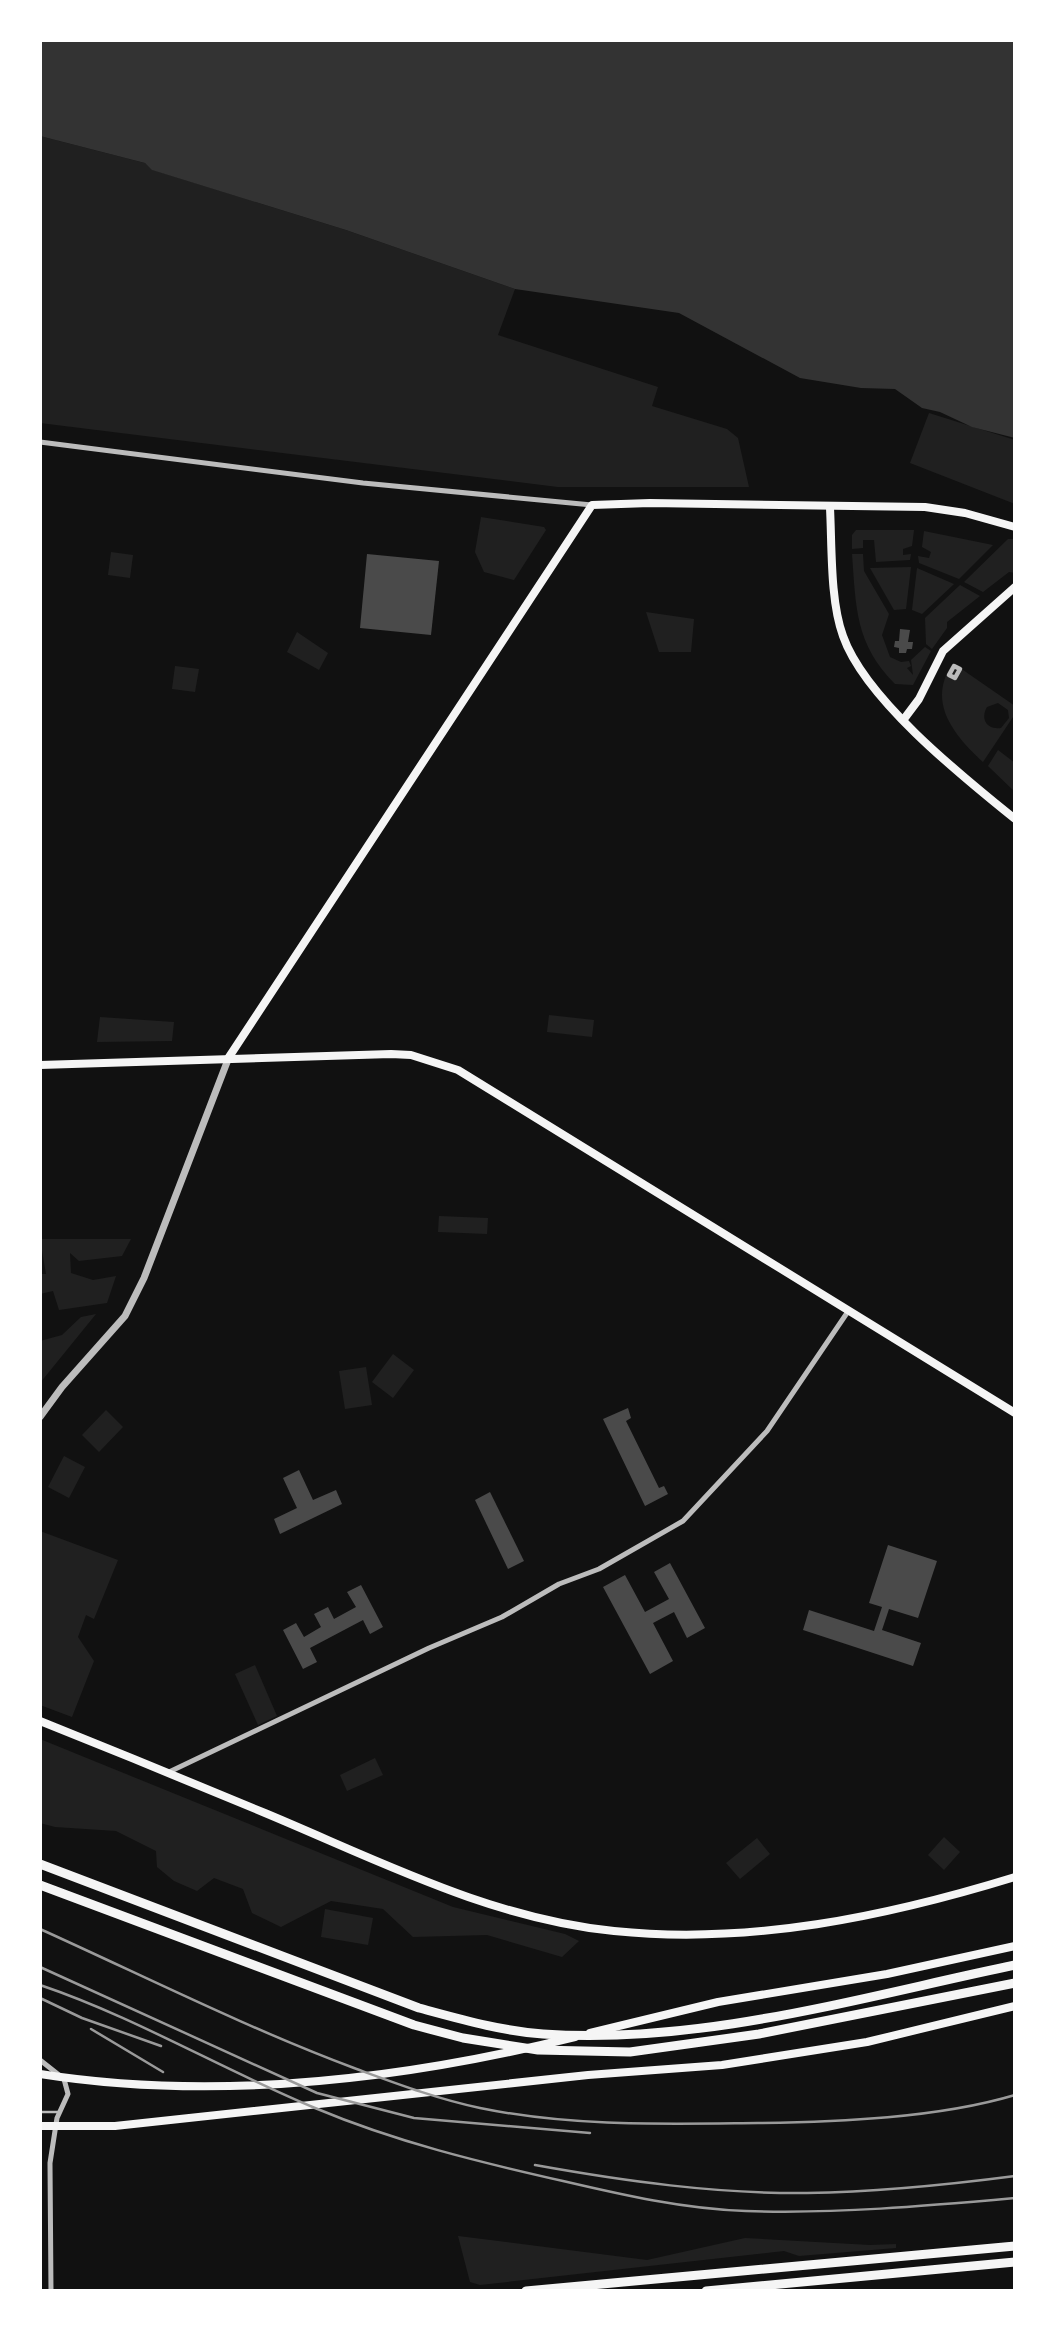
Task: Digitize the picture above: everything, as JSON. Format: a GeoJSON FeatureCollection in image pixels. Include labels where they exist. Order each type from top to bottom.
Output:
{"type":"FeatureCollection","features":[{"type":"Feature","properties":{"kind":"main road"},"geometry":{"type":"LineString","coordinates":[[229,1057],[592,505],[677,503],[830,508],[925,507],[965,513],[1015,527]]}},
{"type":"Feature","properties":{"kind":"main road"},"geometry":{"type":"LineString","coordinates":[[830,508],[833,571],[842,635],[863,677],[949,765],[1015,819]]}},
{"type":"Feature","properties":{"kind":"main road"},"geometry":{"type":"LineString","coordinates":[[904,719],[919,699],[943,651],[1015,587]]}},
{"type":"Feature","properties":{"kind":"main road"},"geometry":{"type":"LineString","coordinates":[[40,1065],[229,1057],[411,1055],[458,1070],[1015,1413]]}},
{"type":"Feature","properties":{"kind":"main road"},"geometry":{"type":"LineString","coordinates":[[40,1721],[353,1852],[486,1902],[530,1917],[611,1931],[692,1936],[811,1925],[920,1904],[1015,1877]]}},
{"type":"Feature","properties":{"kind":"main road"},"geometry":{"type":"LineString","coordinates":[[40,1864],[419,2008],[480,2024],[540,2034],[628,2035],[758,2018],[1015,1965]]}},
{"type":"Feature","properties":{"kind":"main road"},"geometry":{"type":"LineString","coordinates":[[40,1885],[414,2025],[463,2038],[538,2050],[630,2052],[760,2034],[1015,1983]]}},
{"type":"Feature","properties":{"kind":"main road"},"geometry":{"type":"LineString","coordinates":[[40,2074],[119,2084],[216,2089],[265,2086],[482,2060],[668,2012],[887,1974],[1015,1946]]}},
{"type":"Feature","properties":{"kind":"main road"},"geometry":{"type":"LineString","coordinates":[[40,2126],[115,2126],[575,2077],[722,2065],[867,2042],[1013,2006]]}},
{"type":"Feature","properties":{"kind":"main road"},"geometry":{"type":"LineString","coordinates":[[526,2291],[1015,2246]]}},
{"type":"Feature","properties":{"kind":"main road"},"geometry":{"type":"LineString","coordinates":[[706,2291],[1015,2262]]}},
{"type":"Feature","properties":{"kind":"street"},"geometry":{"type":"LineString","coordinates":[[40,442],[363,483],[592,505]]}},
{"type":"Feature","properties":{"kind":"street"},"geometry":{"type":"LineString","coordinates":[[40,1417],[62,1387],[125,1317],[144,1278],[229,1057]]}},
{"type":"Feature","properties":{"kind":"street"},"geometry":{"type":"LineString","coordinates":[[167,1774],[429,1648],[502,1617],[559,1584],[599,1569],[683,1521],[767,1432],[849,1310]]}},
{"type":"Feature","properties":{"kind":"street"},"geometry":{"type":"LineString","coordinates":[[40,2060],[64,2079],[68,2094],[57,2118],[50,2163],[51,2291]]}},
{"type":"Feature","properties":{"kind":"lane"},"geometry":{"type":"LineString","coordinates":[[40,2112],[51,2114],[64,2106]]}},
{"type":"Feature","properties":{"kind":"shaded area"},"geometry":{"type":"Polygon","coordinates":[[[40,40],[1015,40],[1015,438],[972,427],[940,412],[922,408],[895,389],[861,388],[800,378],[679,313],[515,289],[346,230],[152,170],[145,163],[40,136],[40,40]]]}},
{"type":"Feature","properties":{"kind":"shaded area"},"geometry":{"type":"Polygon","coordinates":[[[40,136],[145,163],[153,170],[346,230],[515,289],[498,335],[658,387],[652,406],[727,429],[738,438],[749,487],[558,487],[40,423],[40,136]]]}},
{"type":"Feature","properties":{"kind":"shaded area"},"geometry":{"type":"Polygon","coordinates":[[[929,413],[1015,440],[1015,504],[910,463],[929,413]]]}},
{"type":"Feature","properties":{"kind":"shaded area"},"geometry":{"type":"Polygon","coordinates":[[[481,517],[544,527],[546,530],[514,580],[484,572],[475,552],[481,517]]]}},
{"type":"Feature","properties":{"kind":"shaded area"},"geometry":{"type":"Polygon","coordinates":[[[856,530],[914,530],[912,546],[903,549],[903,555],[911,554],[910,560],[876,562],[874,540],[863,540],[863,548],[852,549],[852,535],[856,530]]]}},
{"type":"Feature","properties":{"kind":"shaded area"},"geometry":{"type":"Polygon","coordinates":[[[924,531],[993,545],[959,579],[919,563],[918,556],[929,558],[931,552],[922,547],[924,531]]]}},
{"type":"Feature","properties":{"kind":"shaded area"},"geometry":{"type":"Polygon","coordinates":[[[1008,539],[1015,539],[1015,573],[1009,572],[983,592],[964,582],[1008,539]]]}},
{"type":"Feature","properties":{"kind":"shaded area"},"geometry":{"type":"Polygon","coordinates":[[[111,552],[133,555],[130,578],[108,575],[111,552]]]}},
{"type":"Feature","properties":{"kind":"shaded area"},"geometry":{"type":"Polygon","coordinates":[[[852,554],[863,554],[864,571],[889,614],[882,635],[890,657],[901,662],[909,661],[911,666],[907,668],[913,675],[911,660],[925,647],[931,651],[913,685],[895,684],[872,654],[865,639],[857,608],[852,554]]]}},
{"type":"Feature","properties":{"kind":"shaded area"},"geometry":{"type":"Polygon","coordinates":[[[911,567],[906,609],[894,610],[870,568],[911,567]]]}},
{"type":"Feature","properties":{"kind":"shaded area"},"geometry":{"type":"Polygon","coordinates":[[[917,568],[954,584],[922,614],[912,610],[917,568]]]}},
{"type":"Feature","properties":{"kind":"shaded area"},"geometry":{"type":"Polygon","coordinates":[[[960,585],[980,596],[947,622],[947,628],[932,649],[926,644],[925,618],[960,585]]]}},
{"type":"Feature","properties":{"kind":"shaded area"},"geometry":{"type":"Polygon","coordinates":[[[646,612],[694,619],[691,652],[659,652],[646,612]]]}},
{"type":"Feature","properties":{"kind":"shaded area"},"geometry":{"type":"Polygon","coordinates":[[[297,632],[328,653],[319,670],[287,652],[297,632]]]}},
{"type":"Feature","properties":{"kind":"shaded area"},"geometry":{"type":"Polygon","coordinates":[[[953,663],[1015,706],[1015,714],[983,762],[962,741],[947,717],[942,691],[945,677],[953,663]],[[998,703],[987,707],[984,716],[986,723],[1001,728],[1009,718],[1008,710],[998,703]]]}},
{"type":"Feature","properties":{"kind":"shaded area"},"geometry":{"type":"Polygon","coordinates":[[[175,666],[199,669],[195,692],[172,689],[175,666]]]}},
{"type":"Feature","properties":{"kind":"shaded area"},"geometry":{"type":"Polygon","coordinates":[[[998,750],[1015,763],[1015,792],[988,766],[998,750]]]}},
{"type":"Feature","properties":{"kind":"shaded area"},"geometry":{"type":"Polygon","coordinates":[[[549,1015],[594,1020],[592,1037],[547,1032],[549,1015]]]}},
{"type":"Feature","properties":{"kind":"shaded area"},"geometry":{"type":"Polygon","coordinates":[[[100,1017],[174,1022],[172,1041],[97,1042],[100,1017]]]}},
{"type":"Feature","properties":{"kind":"shaded area"},"geometry":{"type":"Polygon","coordinates":[[[439,1216],[488,1218],[487,1234],[438,1232],[439,1216]]]}},
{"type":"Feature","properties":{"kind":"shaded area"},"geometry":{"type":"Polygon","coordinates":[[[40,1239],[131,1239],[122,1256],[79,1261],[70,1253],[71,1273],[93,1280],[116,1276],[107,1303],[59,1310],[53,1291],[40,1294],[40,1274],[46,1274],[40,1239]]]}},
{"type":"Feature","properties":{"kind":"shaded area"},"geometry":{"type":"Polygon","coordinates":[[[96,1314],[40,1383],[40,1341],[62,1335],[81,1317],[96,1314]]]}},
{"type":"Feature","properties":{"kind":"shaded area"},"geometry":{"type":"Polygon","coordinates":[[[393,1354],[414,1370],[393,1398],[372,1382],[393,1354]]]}},
{"type":"Feature","properties":{"kind":"shaded area"},"geometry":{"type":"Polygon","coordinates":[[[366,1367],[372,1405],[345,1409],[339,1371],[366,1367]]]}},
{"type":"Feature","properties":{"kind":"shaded area"},"geometry":{"type":"Polygon","coordinates":[[[106,1410],[123,1427],[99,1452],[82,1435],[106,1410]]]}},
{"type":"Feature","properties":{"kind":"shaded area"},"geometry":{"type":"Polygon","coordinates":[[[64,1456],[85,1467],[69,1498],[48,1487],[64,1456]]]}},
{"type":"Feature","properties":{"kind":"shaded area"},"geometry":{"type":"Polygon","coordinates":[[[40,1531],[118,1560],[94,1619],[86,1615],[78,1637],[94,1661],[72,1717],[40,1705],[40,1531]]]}},
{"type":"Feature","properties":{"kind":"shaded area"},"geometry":{"type":"Polygon","coordinates":[[[255,1665],[277,1716],[258,1725],[235,1674],[255,1665]]]}},
{"type":"Feature","properties":{"kind":"shaded area"},"geometry":{"type":"Polygon","coordinates":[[[40,1739],[453,1907],[565,1934],[579,1941],[562,1957],[487,1935],[413,1937],[383,1909],[331,1901],[281,1927],[252,1913],[243,1889],[214,1878],[197,1891],[174,1881],[157,1867],[156,1851],[116,1831],[55,1827],[40,1823],[40,1739]]]}},
{"type":"Feature","properties":{"kind":"shaded area"},"geometry":{"type":"Polygon","coordinates":[[[375,1758],[383,1775],[347,1791],[340,1775],[375,1758]]]}},
{"type":"Feature","properties":{"kind":"shaded area"},"geometry":{"type":"Polygon","coordinates":[[[944,1837],[960,1852],[944,1870],[928,1855],[944,1837]]]}},
{"type":"Feature","properties":{"kind":"shaded area"},"geometry":{"type":"Polygon","coordinates":[[[757,1838],[770,1854],[740,1879],[726,1863],[757,1838]]]}},
{"type":"Feature","properties":{"kind":"shaded area"},"geometry":{"type":"Polygon","coordinates":[[[325,1909],[373,1918],[368,1945],[321,1937],[325,1909]]]}},
{"type":"Feature","properties":{"kind":"shaded area"},"geometry":{"type":"Polygon","coordinates":[[[458,2236],[647,2260],[745,2238],[896,2244],[896,2248],[799,2256],[784,2251],[480,2285],[470,2282],[458,2236]]]}},
{"type":"Feature","properties":{"kind":"building"},"geometry":{"type":"Polygon","coordinates":[[[367,554],[439,561],[431,635],[360,628],[367,554]]]}},
{"type":"Feature","properties":{"kind":"building"},"geometry":{"type":"Polygon","coordinates":[[[900,629],[910,630],[908,642],[913,642],[912,649],[907,649],[906,653],[899,653],[899,648],[894,647],[895,641],[899,641],[900,629]]]}},
{"type":"Feature","properties":{"kind":"building"},"geometry":{"type":"Polygon","coordinates":[[[628,1408],[631,1418],[626,1421],[659,1488],[664,1486],[668,1494],[645,1506],[603,1419],[628,1408]]]}},
{"type":"Feature","properties":{"kind":"building"},"geometry":{"type":"Polygon","coordinates":[[[299,1470],[313,1500],[336,1490],[342,1504],[280,1534],[274,1519],[297,1508],[283,1478],[299,1470]]]}},
{"type":"Feature","properties":{"kind":"building"},"geometry":{"type":"Polygon","coordinates":[[[490,1492],[524,1561],[508,1569],[475,1500],[490,1492]]]}},
{"type":"Feature","properties":{"kind":"building"},"geometry":{"type":"Polygon","coordinates":[[[888,1545],[937,1561],[918,1618],[889,1609],[882,1630],[921,1643],[913,1666],[803,1630],[809,1610],[874,1631],[882,1607],[869,1603],[888,1545]]]}},
{"type":"Feature","properties":{"kind":"building"},"geometry":{"type":"Polygon","coordinates":[[[670,1563],[705,1628],[687,1638],[674,1612],[653,1623],[673,1661],[650,1674],[603,1587],[625,1575],[645,1612],[669,1599],[654,1572],[670,1563]]]}},
{"type":"Feature","properties":{"kind":"building"},"geometry":{"type":"Polygon","coordinates":[[[361,1585],[383,1627],[370,1634],[363,1620],[310,1648],[317,1662],[303,1669],[283,1630],[296,1623],[304,1637],[321,1627],[314,1614],[328,1607],[334,1619],[356,1607],[347,1592],[361,1585]]]}},
{"type":"Feature","properties":{"kind":"railway"},"geometry":{"type":"LineString","coordinates":[[40,1929],[235,2019],[314,2052],[432,2095],[515,2114],[619,2123],[821,2121],[921,2114],[1015,2095]]}},
{"type":"Feature","properties":{"kind":"railway"},"geometry":{"type":"LineString","coordinates":[[40,1967],[317,2093],[414,2118],[590,2133]]}},
{"type":"Feature","properties":{"kind":"railway"},"geometry":{"type":"LineString","coordinates":[[40,1985],[110,2012],[281,2093],[345,2120],[438,2150],[608,2191],[700,2207],[779,2212],[880,2209],[1015,2198]]}},
{"type":"Feature","properties":{"kind":"railway"},"geometry":{"type":"LineString","coordinates":[[40,1998],[82,2018],[161,2046]]}},
{"type":"Feature","properties":{"kind":"railway"},"geometry":{"type":"LineString","coordinates":[[91,2029],[163,2072]]}},
{"type":"Feature","properties":{"kind":"railway"},"geometry":{"type":"LineString","coordinates":[[535,2165],[670,2185],[773,2193],[885,2190],[1015,2176]]}}]}
